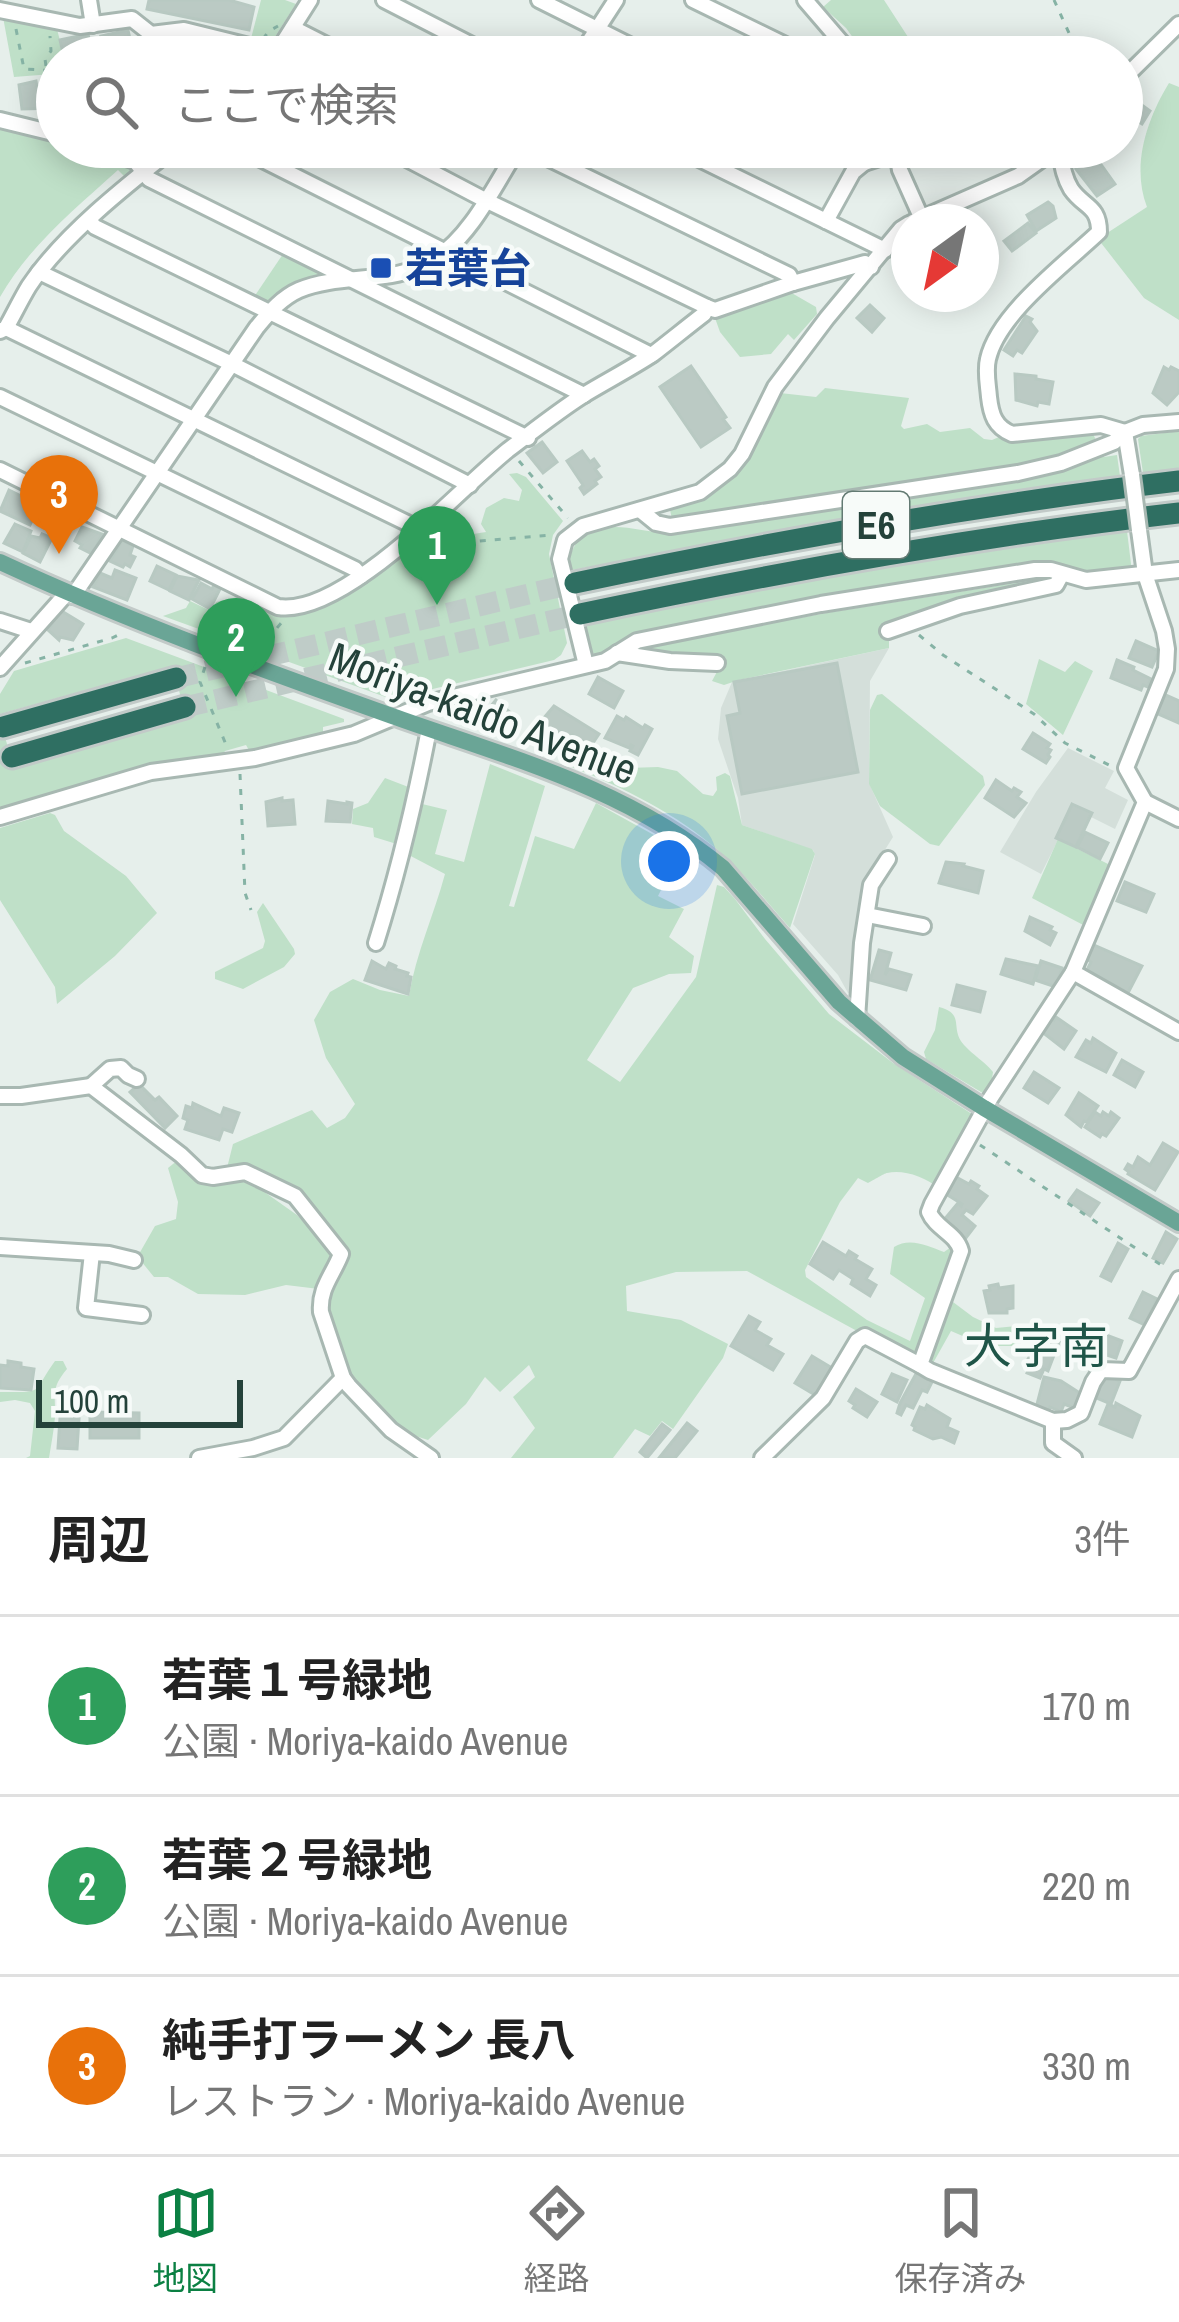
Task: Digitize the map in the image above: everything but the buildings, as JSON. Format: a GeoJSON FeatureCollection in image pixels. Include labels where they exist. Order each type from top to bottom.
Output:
{"type":"FeatureCollection","features":[{"type":"Feature","properties":{"kind":"highway","name":"E6"},"geometry":{"type":"LineString","coordinates":[[575,583],[886,523],[1179,481]]}},
{"type":"Feature","properties":{"kind":"highway","name":"E6"},"geometry":{"type":"LineString","coordinates":[[580,614],[866,558],[1179,513]]}},
{"type":"Feature","properties":{"kind":"highway"},"geometry":{"type":"LineString","coordinates":[[3,727],[176,678]]}},
{"type":"Feature","properties":{"kind":"highway"},"geometry":{"type":"LineString","coordinates":[[12,757],[185,707]]}},
{"type":"Feature","properties":{"kind":"main road","name":"Moriya-kaido Avenue"},"geometry":{"type":"LineString","coordinates":[[0,562],[115,613],[602,791],[680,836],[723,868],[802,961],[903,1057],[1179,1223]]}},
{"type":"Feature","properties":{"kind":"street"},"geometry":{"type":"LineString","coordinates":[[89,0],[93,25]]}},
{"type":"Feature","properties":{"kind":"street"},"geometry":{"type":"LineString","coordinates":[[288,36],[310,0]]}},
{"type":"Feature","properties":{"kind":"street"},"geometry":{"type":"LineString","coordinates":[[384,0],[454,36]]}},
{"type":"Feature","properties":{"kind":"street"},"geometry":{"type":"LineString","coordinates":[[539,0],[611,36]]}},
{"type":"Feature","properties":{"kind":"street"},"geometry":{"type":"LineString","coordinates":[[592,36],[616,0]]}},
{"type":"Feature","properties":{"kind":"street"},"geometry":{"type":"LineString","coordinates":[[693,0],[767,36]]}},
{"type":"Feature","properties":{"kind":"street"},"geometry":{"type":"LineString","coordinates":[[805,0],[836,36]]}},
{"type":"Feature","properties":{"kind":"street"},"geometry":{"type":"LineString","coordinates":[[6,11],[80,26],[132,19],[151,34],[184,30],[208,36]]}},
{"type":"Feature","properties":{"kind":"street"},"geometry":{"type":"LineString","coordinates":[[1143,59],[1179,24]]}},
{"type":"Feature","properties":{"kind":"street"},"geometry":{"type":"LineString","coordinates":[[293,28],[309,36]]}},
{"type":"Feature","properties":{"kind":"street"},"geometry":{"type":"LineString","coordinates":[[0,120],[36,129]]}},
{"type":"Feature","properties":{"kind":"street"},"geometry":{"type":"LineString","coordinates":[[140,168],[149,179],[584,395]]}},
{"type":"Feature","properties":{"kind":"street"},"geometry":{"type":"LineString","coordinates":[[148,168],[39,272],[3,329],[409,524],[412,536]]}},
{"type":"Feature","properties":{"kind":"street"},"geometry":{"type":"LineString","coordinates":[[278,168],[651,355]]}},
{"type":"Feature","properties":{"kind":"street"},"geometry":{"type":"LineString","coordinates":[[424,168],[715,310],[866,262],[871,267]]}},
{"type":"Feature","properties":{"kind":"street"},"geometry":{"type":"LineString","coordinates":[[8,667],[120,527],[269,312],[297,291],[328,282],[402,273],[436,259],[469,225],[507,168]]}},
{"type":"Feature","properties":{"kind":"street"},"geometry":{"type":"LineString","coordinates":[[566,168],[789,275],[793,283]]}},
{"type":"Feature","properties":{"kind":"street"},"geometry":{"type":"LineString","coordinates":[[718,168],[885,250]]}},
{"type":"Feature","properties":{"kind":"street"},"geometry":{"type":"LineString","coordinates":[[826,221],[858,168]]}},
{"type":"Feature","properties":{"kind":"street"},"geometry":{"type":"LineString","coordinates":[[900,168],[909,204]]}},
{"type":"Feature","properties":{"kind":"street"},"geometry":{"type":"LineString","coordinates":[[953,204],[1031,168]]}},
{"type":"Feature","properties":{"kind":"street"},"geometry":{"type":"LineString","coordinates":[[1064,168],[1067,183],[1096,212],[1099,232],[1000,329],[987,363],[991,412],[999,427],[1012,434],[1101,424],[1125,432]]}},
{"type":"Feature","properties":{"kind":"street"},"geometry":{"type":"LineString","coordinates":[[88,221],[527,438]]}},
{"type":"Feature","properties":{"kind":"street"},"geometry":{"type":"LineString","coordinates":[[586,665],[560,559],[565,540],[575,530],[700,492],[730,469],[775,387],[891,244]]}},
{"type":"Feature","properties":{"kind":"street"},"geometry":{"type":"LineString","coordinates":[[39,272],[470,485]]}},
{"type":"Feature","properties":{"kind":"street"},"geometry":{"type":"LineString","coordinates":[[0,470],[286,609],[334,593],[361,576],[509,449],[584,395],[651,355],[707,307]]}},
{"type":"Feature","properties":{"kind":"street"},"geometry":{"type":"LineString","coordinates":[[0,397],[355,569],[361,576]]}},
{"type":"Feature","properties":{"kind":"street"},"geometry":{"type":"LineString","coordinates":[[640,510],[656,523],[670,526],[1018,473],[1061,464],[1143,425],[1179,422]]}},
{"type":"Feature","properties":{"kind":"street"},"geometry":{"type":"LineString","coordinates":[[1125,432],[1145,574],[1164,631],[1166,669],[1126,768],[1145,802],[1179,819]]}},
{"type":"Feature","properties":{"kind":"street"},"geometry":{"type":"LineString","coordinates":[[0,818],[151,772],[237,760],[354,734],[428,703],[604,661],[637,640],[821,604],[1036,570],[1098,580],[1179,570]]}},
{"type":"Feature","properties":{"kind":"street"},"geometry":{"type":"LineString","coordinates":[[888,631],[960,606],[1056,585],[1061,574]]}},
{"type":"Feature","properties":{"kind":"street"},"geometry":{"type":"LineString","coordinates":[[0,621],[32,632]]}},
{"type":"Feature","properties":{"kind":"street"},"geometry":{"type":"LineString","coordinates":[[617,653],[717,662]]}},
{"type":"Feature","properties":{"kind":"street"},"geometry":{"type":"LineString","coordinates":[[376,943],[401,861],[429,729]]}},
{"type":"Feature","properties":{"kind":"street"},"geometry":{"type":"LineString","coordinates":[[920,1365],[961,1251],[958,1240],[929,1212],[984,1108],[1073,971],[1145,802]]}},
{"type":"Feature","properties":{"kind":"street"},"geometry":{"type":"LineString","coordinates":[[857,1018],[871,885],[888,859]]}},
{"type":"Feature","properties":{"kind":"street"},"geometry":{"type":"LineString","coordinates":[[867,915],[923,926]]}},
{"type":"Feature","properties":{"kind":"street"},"geometry":{"type":"LineString","coordinates":[[1073,971],[1179,1032]]}},
{"type":"Feature","properties":{"kind":"street"},"geometry":{"type":"LineString","coordinates":[[0,1096],[91,1086],[110,1069],[121,1068],[137,1079]]}},
{"type":"Feature","properties":{"kind":"street"},"geometry":{"type":"LineString","coordinates":[[91,1086],[202,1175],[245,1172],[303,1204],[341,1254],[320,1301],[343,1378],[391,1430],[431,1458]]}},
{"type":"Feature","properties":{"kind":"street"},"geometry":{"type":"LineString","coordinates":[[0,1247],[109,1254],[134,1261]]}},
{"type":"Feature","properties":{"kind":"street"},"geometry":{"type":"LineString","coordinates":[[92,1253],[86,1308],[142,1315]]}},
{"type":"Feature","properties":{"kind":"street"},"geometry":{"type":"LineString","coordinates":[[762,1458],[824,1398],[857,1341],[865,1336],[920,1365],[1054,1421],[1067,1420],[1081,1413],[1101,1370],[1129,1371],[1179,1278]]}},
{"type":"Feature","properties":{"kind":"street"},"geometry":{"type":"LineString","coordinates":[[199,1458],[284,1438],[343,1378]]}},
{"type":"Feature","properties":{"kind":"street"},"geometry":{"type":"LineString","coordinates":[[1054,1421],[1053,1442],[1074,1458]]}},
{"type":"Feature","properties":{"kind":"path"},"geometry":{"type":"LineString","coordinates":[[1054,0],[1070,36]]}},
{"type":"Feature","properties":{"kind":"path"},"geometry":{"type":"LineString","coordinates":[[6,11],[24,69],[36,71]]}},
{"type":"Feature","properties":{"kind":"path"},"geometry":{"type":"LineString","coordinates":[[509,449],[569,519]]}},
{"type":"Feature","properties":{"kind":"path"},"geometry":{"type":"LineString","coordinates":[[412,536],[413,545],[431,547],[555,535]]}},
{"type":"Feature","properties":{"kind":"path"},"geometry":{"type":"LineString","coordinates":[[211,636],[230,638],[277,628],[286,609]]}},
{"type":"Feature","properties":{"kind":"path"},"geometry":{"type":"LineString","coordinates":[[8,667],[122,633],[115,613]]}},
{"type":"Feature","properties":{"kind":"path"},"geometry":{"type":"LineString","coordinates":[[908,622],[926,642],[1034,714],[1065,742],[1120,770],[1126,768]]}},
{"type":"Feature","properties":{"kind":"path"},"geometry":{"type":"LineString","coordinates":[[206,665],[200,682],[219,731],[237,760],[245,893],[251,910]]}},
{"type":"Feature","properties":{"kind":"path"},"geometry":{"type":"LineString","coordinates":[[969,1138],[1179,1278]]}},
{"type":"Feature","properties":{"kind":"shaded area"},"geometry":{"type":"Polygon","coordinates":[[[889,648],[870,681],[869,783],[893,837],[866,880],[854,994],[848,993],[793,924],[813,850],[742,825],[718,739],[721,708],[732,682],[889,648]]]}},
{"type":"Feature","properties":{"kind":"shaded area"},"geometry":{"type":"Polygon","coordinates":[[[1068,748],[1114,771],[1105,788],[1128,800],[1115,829],[1091,817],[1076,848],[1058,840],[1041,874],[1000,852],[1068,748]]]}},
{"type":"Feature","properties":{"kind":"green space"},"geometry":{"type":"Polygon","coordinates":[[[261,0],[296,4],[275,36],[252,36],[261,0]]]}},
{"type":"Feature","properties":{"kind":"green space"},"geometry":{"type":"Polygon","coordinates":[[[831,0],[884,0],[907,36],[852,36],[823,7],[831,0]]]}},
{"type":"Feature","properties":{"kind":"green space"},"geometry":{"type":"Polygon","coordinates":[[[3,17],[57,29],[59,36],[36,36],[36,75],[14,77],[3,17]]]}},
{"type":"Feature","properties":{"kind":"green space"},"geometry":{"type":"Polygon","coordinates":[[[1169,83],[1179,87],[1179,320],[1144,298],[1098,239],[1147,207],[1141,168],[1154,112],[1169,83]]]}},
{"type":"Feature","properties":{"kind":"green space"},"geometry":{"type":"Polygon","coordinates":[[[0,126],[36,135],[36,168],[129,168],[126,178],[118,170],[69,214],[25,261],[0,297],[0,126]]]}},
{"type":"Feature","properties":{"kind":"green space"},"geometry":{"type":"Polygon","coordinates":[[[283,254],[329,275],[270,306],[254,297],[283,254]]]}},
{"type":"Feature","properties":{"kind":"green space"},"geometry":{"type":"Polygon","coordinates":[[[790,292],[816,307],[817,314],[794,340],[788,334],[771,354],[740,357],[715,318],[790,292]]]}},
{"type":"Feature","properties":{"kind":"green space"},"geometry":{"type":"Polygon","coordinates":[[[825,388],[909,398],[904,429],[927,424],[940,432],[970,428],[992,440],[1091,430],[1097,442],[1030,464],[672,519],[670,510],[714,491],[741,466],[780,393],[816,397],[825,388]]]}},
{"type":"Feature","properties":{"kind":"green space"},"geometry":{"type":"Polygon","coordinates":[[[1179,431],[1179,468],[1143,473],[1138,439],[1179,431]]]}},
{"type":"Feature","properties":{"kind":"green space"},"geometry":{"type":"Polygon","coordinates":[[[1102,453],[1104,457],[1117,455],[1120,476],[857,516],[572,570],[569,557],[579,537],[602,528],[668,533],[1102,453]]]}},
{"type":"Feature","properties":{"kind":"green space"},"geometry":{"type":"Polygon","coordinates":[[[509,474],[526,477],[563,521],[553,535],[549,554],[567,643],[554,660],[391,699],[163,616],[186,608],[190,601],[211,611],[216,602],[242,596],[276,612],[291,613],[336,596],[447,513],[467,535],[486,532],[481,524],[486,508],[504,498],[519,501],[522,490],[509,474]]]}},
{"type":"Feature","properties":{"kind":"green space"},"geometry":{"type":"Polygon","coordinates":[[[1127,531],[1132,572],[1089,577],[1037,566],[602,655],[588,650],[582,624],[844,573],[1127,531]]]}},
{"type":"Feature","properties":{"kind":"green space"},"geometry":{"type":"Polygon","coordinates":[[[1046,578],[1048,583],[889,635],[889,648],[724,685],[712,681],[719,668],[649,652],[651,645],[1046,578]]]}},
{"type":"Feature","properties":{"kind":"green space"},"geometry":{"type":"Polygon","coordinates":[[[126,638],[344,722],[250,752],[246,745],[225,751],[221,757],[153,763],[0,808],[0,721],[14,767],[187,719],[172,666],[0,714],[0,694],[14,671],[126,638]]]}},
{"type":"Feature","properties":{"kind":"green space"},"geometry":{"type":"Polygon","coordinates":[[[1039,659],[1065,672],[1075,661],[1093,671],[1063,735],[1026,704],[1039,659]]]}},
{"type":"Feature","properties":{"kind":"green space"},"geometry":{"type":"Polygon","coordinates":[[[882,694],[983,776],[985,785],[939,846],[880,806],[869,784],[870,710],[882,694]]]}},
{"type":"Feature","properties":{"kind":"green space"},"geometry":{"type":"Polygon","coordinates":[[[587,763],[677,771],[703,794],[713,796],[716,777],[730,776],[742,825],[815,854],[790,928],[738,869],[686,825],[572,767],[587,763]]]}},
{"type":"Feature","properties":{"kind":"green space"},"geometry":{"type":"Polygon","coordinates":[[[490,764],[545,786],[509,906],[514,907],[535,836],[574,849],[596,803],[681,850],[658,896],[684,909],[669,937],[694,956],[691,973],[669,974],[633,988],[587,1060],[620,1082],[696,977],[717,885],[735,899],[829,1014],[975,1116],[937,1187],[900,1172],[886,1173],[868,1183],[858,1178],[840,1202],[805,1270],[806,1277],[867,1320],[910,1341],[925,1298],[890,1274],[894,1247],[913,1243],[944,1252],[954,1245],[955,1254],[917,1358],[747,1271],[676,1272],[626,1286],[627,1311],[681,1320],[728,1344],[673,1429],[662,1421],[650,1436],[635,1429],[613,1458],[511,1458],[535,1428],[513,1397],[535,1377],[529,1365],[500,1392],[485,1377],[466,1404],[428,1440],[400,1431],[349,1379],[324,1301],[340,1267],[308,1214],[255,1179],[225,1176],[233,1144],[312,1110],[327,1128],[345,1118],[355,1104],[326,1058],[314,1020],[330,992],[353,979],[409,996],[445,874],[405,853],[418,803],[447,810],[435,854],[464,862],[490,764]]]}},
{"type":"Feature","properties":{"kind":"green space"},"geometry":{"type":"Polygon","coordinates":[[[385,778],[411,788],[400,845],[374,837],[373,828],[352,824],[353,809],[368,803],[385,778]]]}},
{"type":"Feature","properties":{"kind":"green space"},"geometry":{"type":"Polygon","coordinates":[[[50,813],[64,831],[126,876],[157,913],[57,1004],[55,987],[0,900],[0,828],[50,813]]]}},
{"type":"Feature","properties":{"kind":"green space"},"geometry":{"type":"Polygon","coordinates":[[[1058,839],[1112,866],[1087,927],[1032,898],[1058,839]]]}},
{"type":"Feature","properties":{"kind":"green space"},"geometry":{"type":"Polygon","coordinates":[[[263,903],[295,954],[284,967],[243,989],[215,979],[215,972],[263,948],[257,912],[263,903]]]}},
{"type":"Feature","properties":{"kind":"green space"},"geometry":{"type":"Polygon","coordinates":[[[939,1007],[952,1014],[964,1045],[993,1072],[990,1093],[986,1095],[926,1059],[924,1052],[939,1007]]]}},
{"type":"Feature","properties":{"kind":"green space"},"geometry":{"type":"Polygon","coordinates":[[[178,1160],[208,1185],[241,1181],[256,1186],[297,1215],[334,1255],[319,1289],[286,1285],[245,1295],[198,1294],[168,1277],[154,1277],[139,1254],[155,1226],[176,1219],[178,1202],[168,1168],[178,1160]]]}},
{"type":"Feature","properties":{"kind":"green space"},"geometry":{"type":"Polygon","coordinates":[[[949,1299],[996,1328],[1017,1326],[1021,1333],[1014,1346],[986,1346],[951,1331],[932,1365],[927,1364],[949,1299]]]}},
{"type":"Feature","properties":{"kind":"green space"},"geometry":{"type":"Polygon","coordinates":[[[55,1361],[63,1361],[67,1369],[56,1387],[49,1458],[26,1458],[35,1411],[30,1403],[0,1402],[0,1392],[36,1389],[55,1361]]]}},
{"type":"Feature","properties":{"kind":"tunnel"},"geometry":{"type":"LineString","coordinates":[[176,678],[575,583]]}},
{"type":"Feature","properties":{"kind":"tunnel"},"geometry":{"type":"LineString","coordinates":[[185,707],[580,614]]}},
{"type":"Feature","properties":{"kind":"place","name":"若葉台"},"geometry":{"type":"Point","coordinates":[381,268]}},
{"type":"Feature","properties":{"kind":"place","name":"純手打ラーメン 長八"},"geometry":{"type":"Point","coordinates":[59,554]}},
{"type":"Feature","properties":{"kind":"place","name":"若葉１号緑地"},"geometry":{"type":"Point","coordinates":[437,605]}},
{"type":"Feature","properties":{"kind":"place","name":"若葉２号緑地"},"geometry":{"type":"Point","coordinates":[236,697]}},
{"type":"Feature","properties":{"kind":"district","name":"大字南"},"geometry":{"type":"Point","coordinates":[1036,1346]}}]}
